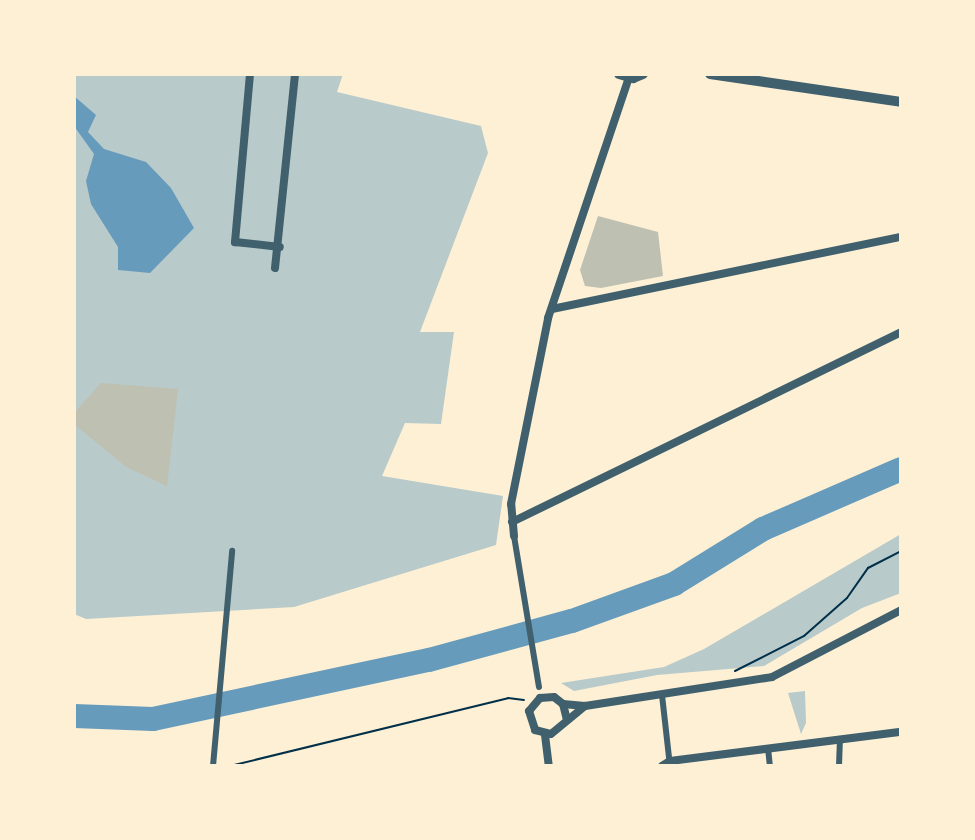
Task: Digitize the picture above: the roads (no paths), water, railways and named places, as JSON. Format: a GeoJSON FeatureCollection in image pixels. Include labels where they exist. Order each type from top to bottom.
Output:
{"type":"FeatureCollection","features":[{"type":"Feature","properties":{"kind":"street"},"geometry":{"type":"LineString","coordinates":[[250,74],[235,242],[280,247]]}},
{"type":"Feature","properties":{"kind":"street"},"geometry":{"type":"LineString","coordinates":[[275,268],[280,247],[295,74]]}},
{"type":"Feature","properties":{"kind":"street"},"geometry":{"type":"LineString","coordinates":[[643,74],[624,76],[552,309],[525,424],[512,522],[543,697],[563,704],[585,706],[733,684],[783,672],[853,631],[901,610]]}},
{"type":"Feature","properties":{"kind":"street"},"geometry":{"type":"LineString","coordinates":[[710,74],[901,102]]}},
{"type":"Feature","properties":{"kind":"street"},"geometry":{"type":"LineString","coordinates":[[552,309],[901,237]]}},
{"type":"Feature","properties":{"kind":"street"},"geometry":{"type":"LineString","coordinates":[[512,522],[901,332]]}},
{"type":"Feature","properties":{"kind":"street"},"geometry":{"type":"LineString","coordinates":[[213,766],[232,551]]}},
{"type":"Feature","properties":{"kind":"street"},"geometry":{"type":"LineString","coordinates":[[662,695],[667,764],[901,732]]}},
{"type":"Feature","properties":{"kind":"street"},"geometry":{"type":"LineString","coordinates":[[543,697],[533,703],[530,721],[545,735],[549,766]]}},
{"type":"Feature","properties":{"kind":"street"},"geometry":{"type":"LineString","coordinates":[[563,704],[567,720]]}},
{"type":"Feature","properties":{"kind":"street"},"geometry":{"type":"LineString","coordinates":[[545,735],[561,730],[567,720],[585,706]]}},
{"type":"Feature","properties":{"kind":"street"},"geometry":{"type":"LineString","coordinates":[[839,766],[840,740]]}},
{"type":"Feature","properties":{"kind":"street"},"geometry":{"type":"LineString","coordinates":[[768,748],[770,766]]}},
{"type":"Feature","properties":{"kind":"water"},"geometry":{"type":"Polygon","coordinates":[[[74,96],[96,115],[88,132],[104,149],[146,162],[171,188],[194,228],[150,273],[118,270],[118,247],[91,204],[86,181],[94,154],[74,126],[74,96]]]}},
{"type":"Feature","properties":{"kind":"waterway"},"geometry":{"type":"LineString","coordinates":[[74,716],[153,719],[429,660],[572,621],[674,584],[763,529],[901,469]]}}]}
